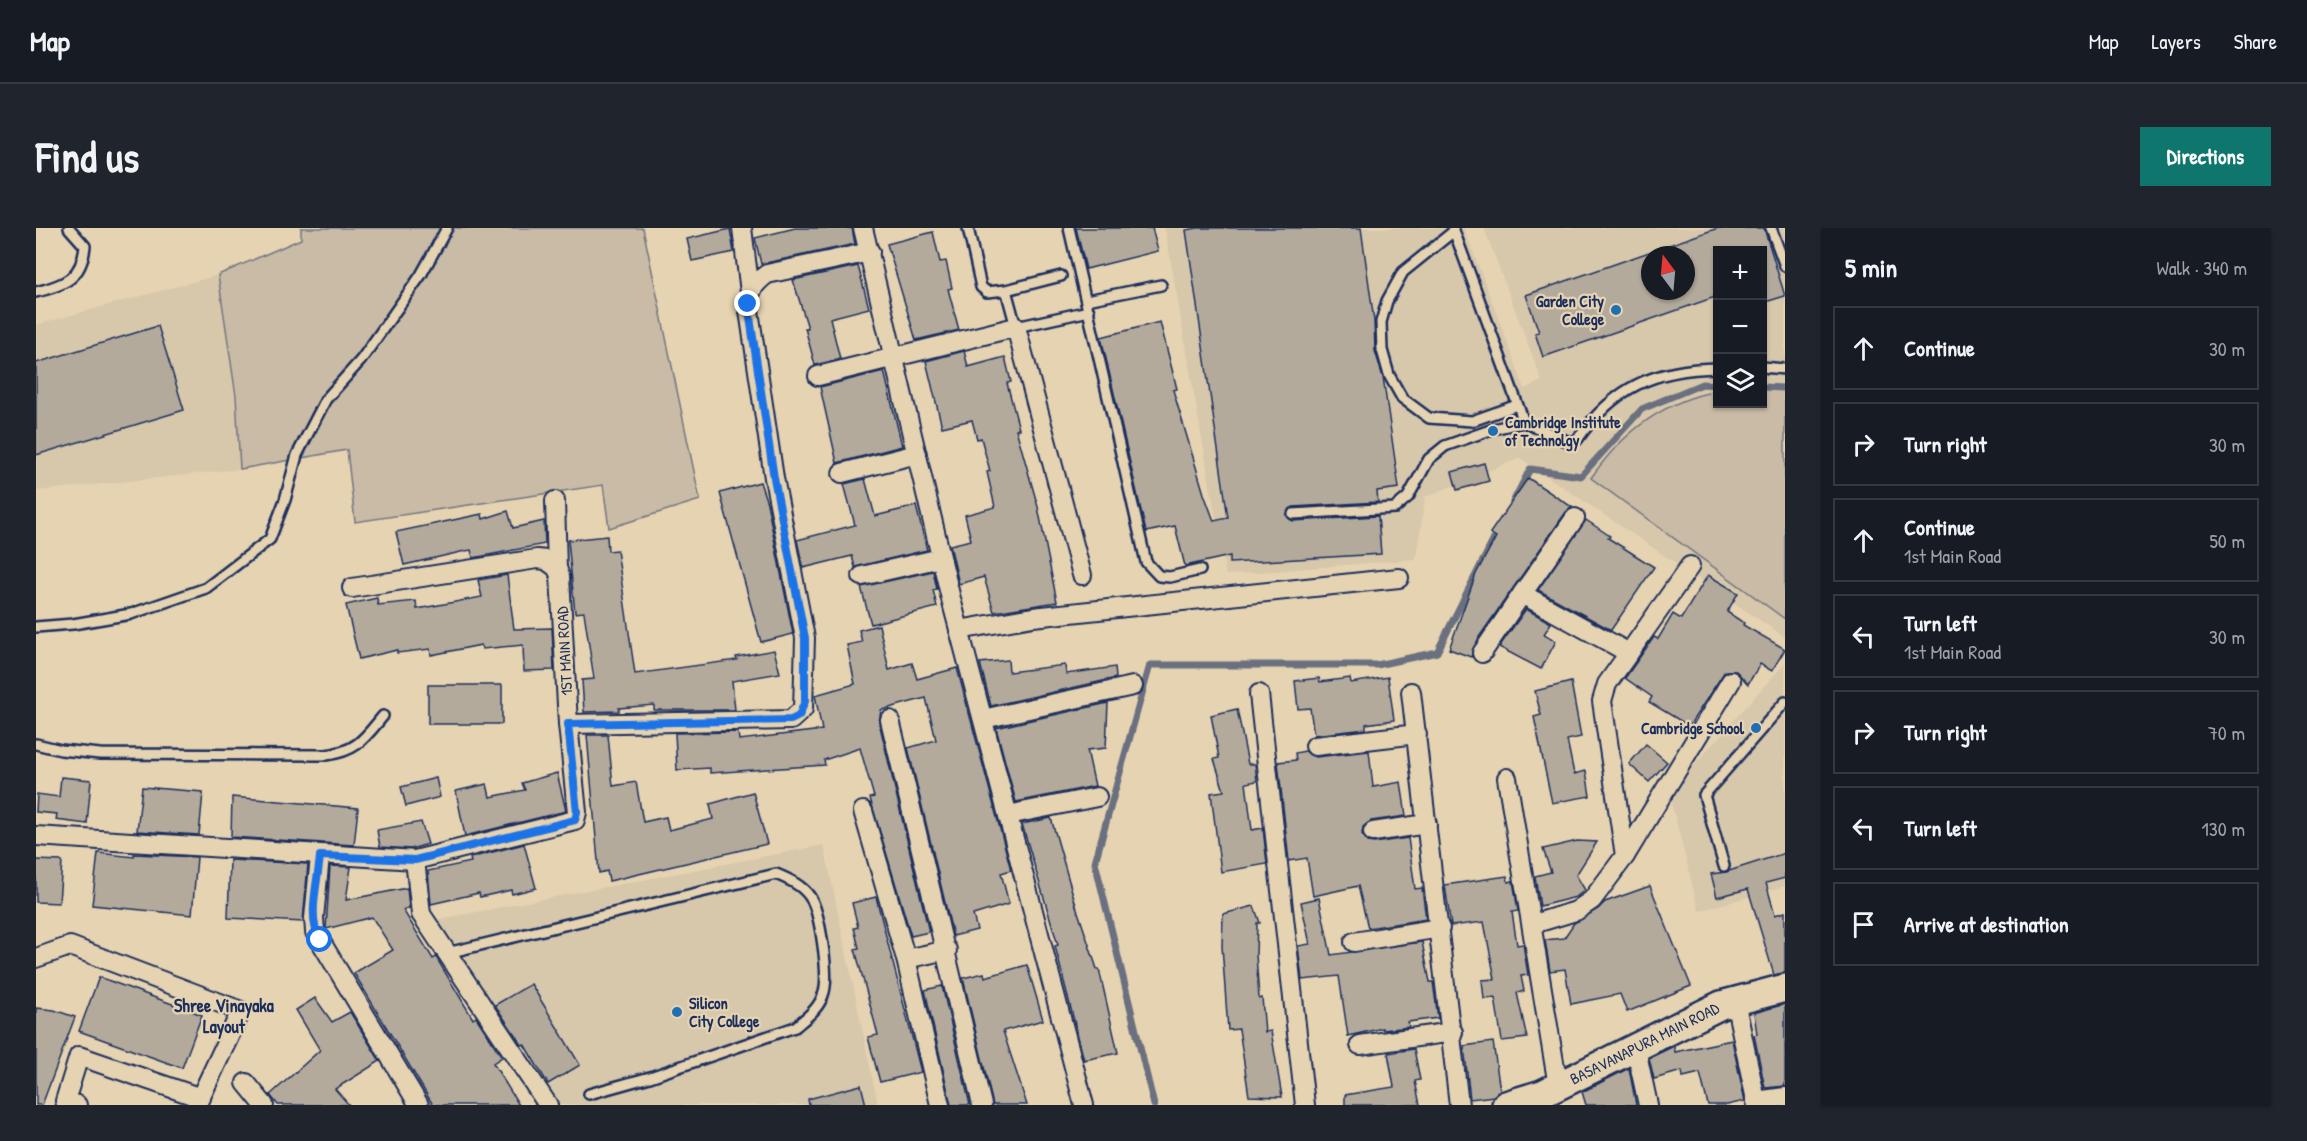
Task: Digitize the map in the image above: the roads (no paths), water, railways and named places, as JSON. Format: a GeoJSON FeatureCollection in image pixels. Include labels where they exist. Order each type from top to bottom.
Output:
{"type":"FeatureCollection","features":[{"type":"Feature","properties":{"kind":"street"},"geometry":{"type":"LineString","coordinates":[[568,724],[791,720],[803,709],[805,638],[774,478],[748,304],[750,292],[742,228]]}},
{"type":"Feature","properties":{"kind":"street"},"geometry":{"type":"LineString","coordinates":[[863,228],[959,630],[1084,1105]]}},
{"type":"Feature","properties":{"kind":"street"},"geometry":{"type":"LineString","coordinates":[[750,292],[766,274],[870,252]]}},
{"type":"Feature","properties":{"kind":"street"},"geometry":{"type":"LineString","coordinates":[[818,376],[893,355],[1016,327],[1082,575]]}},
{"type":"Feature","properties":{"kind":"street"},"geometry":{"type":"LineString","coordinates":[[843,473],[917,454]]}},
{"type":"Feature","properties":{"kind":"street","name":"1ST MAIN ROAD"},"geometry":{"type":"LineString","coordinates":[[415,860],[575,820],[577,812],[568,724],[560,576],[556,568],[555,501]]}},
{"type":"Feature","properties":{"kind":"street"},"geometry":{"type":"LineString","coordinates":[[1482,653],[1575,518]]}},
{"type":"Feature","properties":{"kind":"street"},"geometry":{"type":"LineString","coordinates":[[862,576],[941,558]]}},
{"type":"Feature","properties":{"kind":"street"},"geometry":{"type":"LineString","coordinates":[[352,588],[537,559],[546,560],[556,568]]}},
{"type":"Feature","properties":{"kind":"street"},"geometry":{"type":"LineString","coordinates":[[1625,856],[1602,701],[1607,684],[1690,566]]}},
{"type":"Feature","properties":{"kind":"street"},"geometry":{"type":"LineString","coordinates":[[959,630],[1033,617],[1399,578]]}},
{"type":"Feature","properties":{"kind":"street"},"geometry":{"type":"LineString","coordinates":[[1522,594],[1629,653]]}},
{"type":"Feature","properties":{"kind":"street"},"geometry":{"type":"LineString","coordinates":[[1533,924],[1576,911],[1592,900],[1625,856],[1731,681]]}},
{"type":"Feature","properties":{"kind":"street"},"geometry":{"type":"LineString","coordinates":[[983,719],[1133,686]]}},
{"type":"Feature","properties":{"kind":"street"},"geometry":{"type":"LineString","coordinates":[[1412,692],[1459,1105]]}},
{"type":"Feature","properties":{"kind":"street"},"geometry":{"type":"LineString","coordinates":[[1259,694],[1305,1105]]}},
{"type":"Feature","properties":{"kind":"street"},"geometry":{"type":"LineString","coordinates":[[890,720],[947,950],[982,1105]]}},
{"type":"Feature","properties":{"kind":"street"},"geometry":{"type":"LineString","coordinates":[[1315,746],[1417,734]]}},
{"type":"Feature","properties":{"kind":"street"},"geometry":{"type":"LineString","coordinates":[[1507,778],[1533,924],[1534,1096]]}},
{"type":"Feature","properties":{"kind":"street"},"geometry":{"type":"LineString","coordinates":[[1008,815],[1098,797]]}},
{"type":"Feature","properties":{"kind":"street"},"geometry":{"type":"LineString","coordinates":[[863,811],[906,959],[940,1105]]}},
{"type":"Feature","properties":{"kind":"street"},"geometry":{"type":"LineString","coordinates":[[1373,832],[1427,824]]}},
{"type":"Feature","properties":{"kind":"street"},"geometry":{"type":"LineString","coordinates":[[36,836],[320,856],[415,860],[421,914],[548,1105]]}},
{"type":"Feature","properties":{"kind":"street"},"geometry":{"type":"LineString","coordinates":[[320,856],[314,918],[315,932],[419,1105]]}},
{"type":"Feature","properties":{"kind":"street"},"geometry":{"type":"LineString","coordinates":[[1354,942],[1440,928]]}},
{"type":"Feature","properties":{"kind":"street"},"geometry":{"type":"LineString","coordinates":[[36,958],[70,946],[241,1011],[199,1102],[80,1056],[65,1101],[77,1105]]}},
{"type":"Feature","properties":{"kind":"street"},"geometry":{"type":"LineString","coordinates":[[906,959],[947,950]]}},
{"type":"Feature","properties":{"kind":"street","name":"BASAVANAPURA MAIN ROAD"},"geometry":{"type":"LineString","coordinates":[[1534,1096],[1636,1049],[1721,1005],[1785,988]]}},
{"type":"Feature","properties":{"kind":"street"},"geometry":{"type":"LineString","coordinates":[[1735,1001],[1757,1103],[1785,1097]]}},
{"type":"Feature","properties":{"kind":"street"},"geometry":{"type":"LineString","coordinates":[[1360,1045],[1452,1032]]}},
{"type":"Feature","properties":{"kind":"street"},"geometry":{"type":"LineString","coordinates":[[1636,1049],[1648,1105]]}},
{"type":"Feature","properties":{"kind":"street"},"geometry":{"type":"LineString","coordinates":[[246,1083],[264,1105]]}},
{"type":"Feature","properties":{"kind":"lane"},"geometry":{"type":"LineString","coordinates":[[36,292],[72,279],[84,262],[85,246],[69,228]]}},
{"type":"Feature","properties":{"kind":"lane"},"geometry":{"type":"LineString","coordinates":[[36,627],[74,624],[131,614],[206,588],[270,539],[285,500],[297,455],[326,399],[361,360],[421,275],[447,228]]}},
{"type":"Feature","properties":{"kind":"lane"},"geometry":{"type":"LineString","coordinates":[[968,228],[981,287],[987,292],[1006,290],[1061,276]]}},
{"type":"Feature","properties":{"kind":"lane"},"geometry":{"type":"LineString","coordinates":[[1069,228],[1146,562],[1159,576],[1170,577],[1200,570]]}},
{"type":"Feature","properties":{"kind":"lane"},"geometry":{"type":"LineString","coordinates":[[1770,228],[1785,266]]}},
{"type":"Feature","properties":{"kind":"lane"},"geometry":{"type":"LineString","coordinates":[[1517,405],[1472,421],[1429,418],[1402,398],[1389,375],[1382,350],[1381,322],[1387,301],[1403,272],[1454,229],[1524,422]]}},
{"type":"Feature","properties":{"kind":"lane"},"geometry":{"type":"LineString","coordinates":[[1087,300],[1161,285]]}},
{"type":"Feature","properties":{"kind":"lane"},"geometry":{"type":"LineString","coordinates":[[1006,290],[1016,327],[1089,311]]}},
{"type":"Feature","properties":{"kind":"lane"},"geometry":{"type":"LineString","coordinates":[[1767,367],[1785,369]]}},
{"type":"Feature","properties":{"kind":"lane"},"geometry":{"type":"LineString","coordinates":[[1293,514],[1395,508],[1408,497],[1428,459],[1445,446],[1493,429],[1524,422],[1569,442],[1577,440],[1611,400],[1636,383],[1683,369],[1713,368]]}},
{"type":"Feature","properties":{"kind":"lane"},"geometry":{"type":"LineString","coordinates":[[1724,866],[1704,795],[1785,702]]}},
{"type":"Feature","properties":{"kind":"lane"},"geometry":{"type":"LineString","coordinates":[[36,744],[61,750],[100,754],[326,755],[343,753],[359,745],[383,716]]}},
{"type":"Feature","properties":{"kind":"lane"},"geometry":{"type":"LineString","coordinates":[[447,953],[776,874],[791,880],[811,897],[826,959],[824,993],[813,1013],[795,1027],[650,1077],[589,1094]]}},
{"type":"Feature","properties":{"kind":"waterway"},"geometry":{"type":"LineString","coordinates":[[1513,502],[1530,469],[1581,476],[1642,409],[1702,384],[1713,385]]}},
{"type":"Feature","properties":{"kind":"waterway"},"geometry":{"type":"LineString","coordinates":[[1767,387],[1785,388]]}},
{"type":"Feature","properties":{"kind":"waterway"},"geometry":{"type":"LineString","coordinates":[[1154,1105],[1095,862],[1150,665],[1377,665],[1437,652],[1498,531]]}},
{"type":"Feature","properties":{"kind":"place","name":"Garden City College"},"geometry":{"type":"Point","coordinates":[1616,310]}},
{"type":"Feature","properties":{"kind":"place","name":"Cambridge Institute of Technolgy"},"geometry":{"type":"Point","coordinates":[1493,431]}},
{"type":"Feature","properties":{"kind":"place","name":"Cambridge School"},"geometry":{"type":"Point","coordinates":[1756,728]}},
{"type":"Feature","properties":{"kind":"place","name":"Silicon City College"},"geometry":{"type":"Point","coordinates":[677,1012]}},
{"type":"Feature","properties":{"kind":"district","name":"Shree Vinayaka Layout"},"geometry":{"type":"Point","coordinates":[224,1016]}}]}
